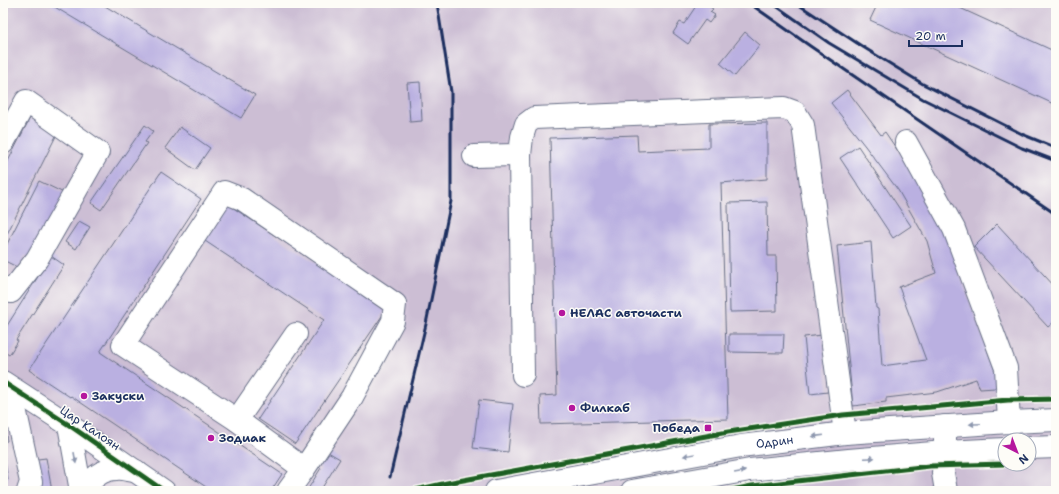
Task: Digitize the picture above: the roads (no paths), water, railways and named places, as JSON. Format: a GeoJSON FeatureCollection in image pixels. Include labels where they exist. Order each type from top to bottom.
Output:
{"type":"FeatureCollection","features":[{"type":"Feature","properties":{"kind":"main road"},"geometry":{"type":"LineString","coordinates":[[3,143],[26,101],[98,152],[37,259],[11,292],[3,288]]}},
{"type":"Feature","properties":{"kind":"main road"},"geometry":{"type":"LineString","coordinates":[[523,375],[520,155],[522,137],[526,124],[534,118],[784,108],[795,112],[803,125],[845,433]]}},
{"type":"Feature","properties":{"kind":"main road"},"geometry":{"type":"LineString","coordinates":[[906,142],[954,229],[1004,361],[1006,368],[1009,422]]}},
{"type":"Feature","properties":{"kind":"main road"},"geometry":{"type":"LineString","coordinates":[[474,156],[520,155]]}},
{"type":"Feature","properties":{"kind":"main road"},"geometry":{"type":"LineString","coordinates":[[288,491],[304,469],[352,397],[393,321],[395,304],[242,199],[224,192],[123,345],[237,420],[304,469]]}},
{"type":"Feature","properties":{"kind":"main road"},"geometry":{"type":"LineString","coordinates":[[237,420],[296,334]]}},
{"type":"Feature","properties":{"kind":"main road"},"geometry":{"type":"LineString","coordinates":[[3,389],[16,413],[31,482],[28,491]]}},
{"type":"Feature","properties":{"kind":"main road","name":"Цар Калоян"},"geometry":{"type":"LineString","coordinates":[[3,389],[69,425],[164,491]]}},
{"type":"Feature","properties":{"kind":"main road","name":"Одрин"},"geometry":{"type":"LineString","coordinates":[[496,491],[741,446],[845,433],[1056,420]]}},
{"type":"Feature","properties":{"kind":"main road"},"geometry":{"type":"LineString","coordinates":[[69,425],[81,491]]}},
{"type":"Feature","properties":{"kind":"main road"},"geometry":{"type":"LineString","coordinates":[[945,426],[943,473],[946,491]]}},
{"type":"Feature","properties":{"kind":"main road"},"geometry":{"type":"LineString","coordinates":[[1037,448],[1056,447]]}},
{"type":"Feature","properties":{"kind":"main road","name":"Одрин"},"geometry":{"type":"LineString","coordinates":[[632,491],[750,470],[849,460],[997,449]]}},
{"type":"Feature","properties":{"kind":"main road"},"geometry":{"type":"LineString","coordinates":[[85,491],[93,478],[103,472],[117,469],[136,471]]}},
{"type":"Feature","properties":{"kind":"railway"},"geometry":{"type":"LineString","coordinates":[[390,477],[426,324],[451,201],[451,92],[437,3]]}},
{"type":"Feature","properties":{"kind":"railway"},"geometry":{"type":"LineString","coordinates":[[749,3],[1054,213],[1056,216]]}},
{"type":"Feature","properties":{"kind":"railway"},"geometry":{"type":"LineString","coordinates":[[772,3],[829,43],[923,99],[1022,148],[1056,161]]}},
{"type":"Feature","properties":{"kind":"railway"},"geometry":{"type":"LineString","coordinates":[[796,3],[923,84],[1024,135],[1056,148]]}},
{"type":"Feature","properties":{"kind":"place","name":"НЕЛАС авточасти"},"geometry":{"type":"Point","coordinates":[562,313]}},
{"type":"Feature","properties":{"kind":"place","name":"Закуски"},"geometry":{"type":"Point","coordinates":[84,396]}},
{"type":"Feature","properties":{"kind":"place","name":"Филкаб"},"geometry":{"type":"Point","coordinates":[572,408]}},
{"type":"Feature","properties":{"kind":"place","name":"Победа"},"geometry":{"type":"Point","coordinates":[708,428]}},
{"type":"Feature","properties":{"kind":"place","name":"Зодиак"},"geometry":{"type":"Point","coordinates":[211,438]}}]}
